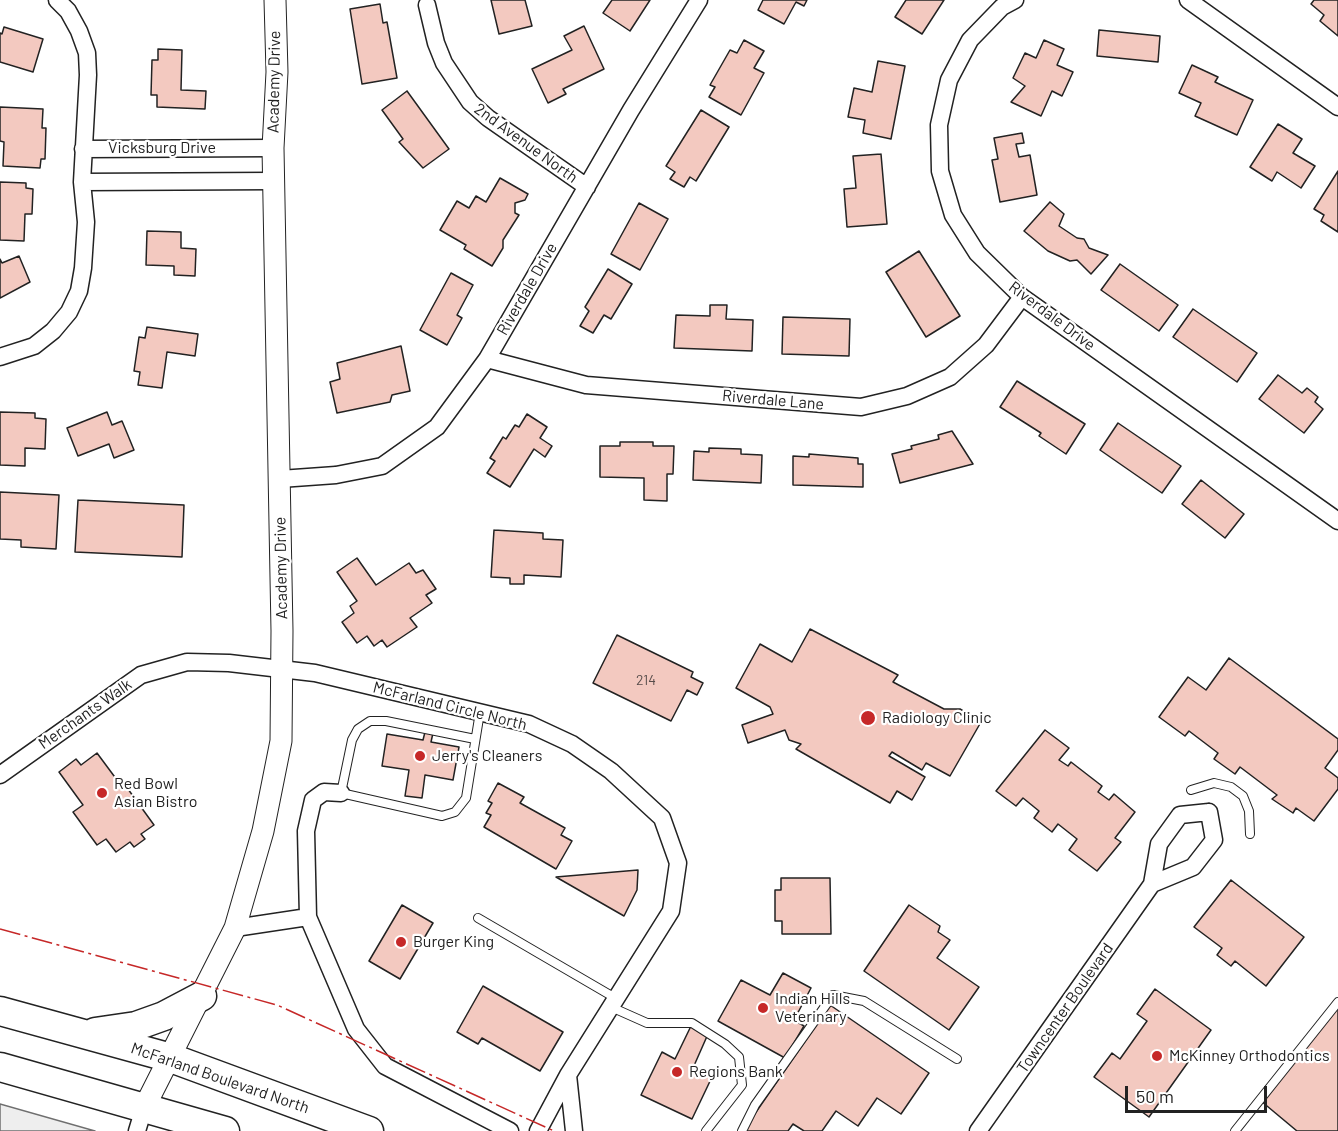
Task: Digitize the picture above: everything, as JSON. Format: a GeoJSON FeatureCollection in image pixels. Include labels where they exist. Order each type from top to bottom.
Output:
{"type":"FeatureCollection","features":[{"type":"Feature","properties":{"kind":"highway"},"geometry":{"type":"LineString","coordinates":[[81,1034],[136,1026],[165,1016],[202,996]]}},
{"type":"Feature","properties":{"kind":"highway","name":"McFarland Boulevard North"},"geometry":{"type":"LineString","coordinates":[[0,1011],[171,1058],[369,1131]]}},
{"type":"Feature","properties":{"kind":"highway"},"geometry":{"type":"LineString","coordinates":[[0,1067],[140,1119],[225,1131]]}},
{"type":"Feature","properties":{"kind":"street"},"geometry":{"type":"LineString","coordinates":[[57,0],[68,11],[80,31],[87,53],[84,149]]}},
{"type":"Feature","properties":{"kind":"street","name":"Academy Drive"},"geometry":{"type":"LineString","coordinates":[[140,1119],[235,928],[263,831],[281,741],[280,479],[273,148],[277,72],[275,0]]}},
{"type":"Feature","properties":{"kind":"street","name":"Riverdale Drive"},"geometry":{"type":"LineString","coordinates":[[280,479],[336,475],[382,466],[437,427],[487,359],[586,187],[699,0]]}},
{"type":"Feature","properties":{"kind":"street","name":"Riverdale Drive"},"geometry":{"type":"LineString","coordinates":[[1015,0],[1002,8],[970,40],[949,80],[939,125],[940,171],[953,215],[977,254],[1022,297],[1338,521]]}},
{"type":"Feature","properties":{"kind":"street"},"geometry":{"type":"LineString","coordinates":[[1188,0],[1338,107]]}},
{"type":"Feature","properties":{"kind":"street","name":"2nd Avenue North"},"geometry":{"type":"LineString","coordinates":[[428,5],[436,43],[447,69],[470,102],[488,118],[586,187]]}},
{"type":"Feature","properties":{"kind":"street","name":"Vicksburg Drive"},"geometry":{"type":"LineString","coordinates":[[0,357],[34,346],[53,331],[74,302],[79,291],[86,222],[82,182],[84,149],[273,148]]}},
{"type":"Feature","properties":{"kind":"street","name":"Vicksburg Drive"},"geometry":{"type":"LineString","coordinates":[[82,182],[274,181]]}},
{"type":"Feature","properties":{"kind":"street","name":"Riverdale Lane"},"geometry":{"type":"LineString","coordinates":[[487,359],[586,385],[861,407],[907,396],[950,377],[986,345],[1022,297]]}},
{"type":"Feature","properties":{"kind":"street","name":"Merchants Walk"},"geometry":{"type":"LineString","coordinates":[[0,775],[141,675],[187,663],[230,663],[315,673]]}},
{"type":"Feature","properties":{"kind":"street","name":"McFarland Circle North"},"geometry":{"type":"LineString","coordinates":[[315,673],[529,724],[572,744],[610,771],[662,818],[678,863],[671,911],[568,1075],[538,1131]]}},
{"type":"Feature","properties":{"kind":"street"},"geometry":{"type":"LineString","coordinates":[[341,793],[324,792],[314,800],[306,831],[308,917],[356,1029],[385,1066],[510,1131]]}},
{"type":"Feature","properties":{"kind":"street"},"geometry":{"type":"LineString","coordinates":[[1209,812],[1214,840],[1193,867],[1152,884],[1160,844],[1180,815],[1209,812]]}},
{"type":"Feature","properties":{"kind":"street","name":"Towncenter Boulevard"},"geometry":{"type":"LineString","coordinates":[[978,1131],[1152,884]]}},
{"type":"Feature","properties":{"kind":"street"},"geometry":{"type":"LineString","coordinates":[[235,928],[308,917]]}},
{"type":"Feature","properties":{"kind":"street"},"geometry":{"type":"LineString","coordinates":[[568,1075],[574,1131]]}},
{"type":"Feature","properties":{"kind":"lane"},"geometry":{"type":"LineString","coordinates":[[475,739],[386,721],[370,722],[358,729],[352,740],[341,793],[442,816],[449,815],[460,808],[466,798],[480,712]]}},
{"type":"Feature","properties":{"kind":"lane"},"geometry":{"type":"LineString","coordinates":[[1191,790],[1214,783],[1231,787],[1243,796],[1250,811],[1250,834]]}},
{"type":"Feature","properties":{"kind":"lane"},"geometry":{"type":"LineString","coordinates":[[478,918],[647,1023],[692,1023],[725,1044],[739,1057],[742,1084],[706,1131]]}},
{"type":"Feature","properties":{"kind":"lane"},"geometry":{"type":"LineString","coordinates":[[742,1131],[755,1106],[833,995],[864,1001],[957,1059]]}},
{"type":"Feature","properties":{"kind":"lane"},"geometry":{"type":"LineString","coordinates":[[1235,1131],[1338,1002]]}},
{"type":"Feature","properties":{"kind":"shaded area"},"geometry":{"type":"Polygon","coordinates":[[[0,1104],[95,1131],[0,1131],[0,1104]]]}},
{"type":"Feature","properties":{"kind":"building"},"geometry":{"type":"Polygon","coordinates":[[[491,0],[525,0],[532,26],[499,34],[491,0]]]}},
{"type":"Feature","properties":{"kind":"building"},"geometry":{"type":"Polygon","coordinates":[[[612,0],[650,0],[630,31],[603,13],[612,0]]]}},
{"type":"Feature","properties":{"kind":"building"},"geometry":{"type":"Polygon","coordinates":[[[763,0],[807,0],[804,6],[796,2],[784,24],[758,10],[763,0]]]}},
{"type":"Feature","properties":{"kind":"building"},"geometry":{"type":"Polygon","coordinates":[[[906,0],[944,0],[922,34],[895,17],[906,0]]]}},
{"type":"Feature","properties":{"kind":"building"},"geometry":{"type":"Polygon","coordinates":[[[1314,0],[1338,0],[1338,36],[1320,21],[1324,15],[1311,4],[1314,0]]]}},
{"type":"Feature","properties":{"kind":"building"},"geometry":{"type":"Polygon","coordinates":[[[380,4],[383,23],[387,22],[397,78],[362,84],[350,9],[380,4]]]}},
{"type":"Feature","properties":{"kind":"building"},"geometry":{"type":"Polygon","coordinates":[[[584,26],[604,69],[563,89],[566,94],[548,103],[532,69],[572,50],[564,36],[584,26]]]}},
{"type":"Feature","properties":{"kind":"building"},"geometry":{"type":"Polygon","coordinates":[[[4,27],[43,39],[33,72],[0,62],[0,33],[2,34],[4,27]]]}},
{"type":"Feature","properties":{"kind":"building"},"geometry":{"type":"Polygon","coordinates":[[[1099,30],[1160,36],[1158,62],[1097,56],[1099,30]]]}},
{"type":"Feature","properties":{"kind":"building"},"geometry":{"type":"Polygon","coordinates":[[[744,40],[764,51],[754,68],[764,73],[741,115],[709,97],[715,87],[710,85],[730,50],[737,53],[744,40]]]}},
{"type":"Feature","properties":{"kind":"building"},"geometry":{"type":"Polygon","coordinates":[[[1044,40],[1064,49],[1057,65],[1073,72],[1062,96],[1052,91],[1041,116],[1011,102],[1025,86],[1013,78],[1025,53],[1036,58],[1044,40]]]}},
{"type":"Feature","properties":{"kind":"building"},"geometry":{"type":"Polygon","coordinates":[[[158,49],[182,50],[181,90],[206,91],[205,109],[157,107],[157,95],[151,95],[152,60],[158,60],[158,49]]]}},
{"type":"Feature","properties":{"kind":"building"},"geometry":{"type":"Polygon","coordinates":[[[878,61],[905,66],[891,139],[863,133],[865,120],[848,117],[854,88],[872,92],[878,61]]]}},
{"type":"Feature","properties":{"kind":"building"},"geometry":{"type":"Polygon","coordinates":[[[1192,65],[1218,77],[1215,82],[1253,100],[1237,135],[1195,116],[1201,103],[1179,93],[1192,65]]]}},
{"type":"Feature","properties":{"kind":"building"},"geometry":{"type":"Polygon","coordinates":[[[407,91],[449,149],[423,168],[399,142],[403,139],[382,110],[407,91]]]}},
{"type":"Feature","properties":{"kind":"building"},"geometry":{"type":"Polygon","coordinates":[[[0,107],[43,109],[42,128],[46,128],[45,159],[41,159],[40,168],[3,166],[4,142],[0,141],[0,107]]]}},
{"type":"Feature","properties":{"kind":"building"},"geometry":{"type":"Polygon","coordinates":[[[701,110],[729,127],[696,181],[690,177],[684,187],[670,179],[675,172],[666,166],[701,110]]]}},
{"type":"Feature","properties":{"kind":"building"},"geometry":{"type":"Polygon","coordinates":[[[1278,124],[1302,139],[1293,153],[1315,166],[1301,188],[1277,172],[1272,181],[1250,167],[1278,124]]]}},
{"type":"Feature","properties":{"kind":"building"},"geometry":{"type":"Polygon","coordinates":[[[1022,133],[1024,143],[1016,144],[1019,157],[1030,155],[1037,195],[1000,202],[992,160],[998,159],[994,138],[1022,133]]]}},
{"type":"Feature","properties":{"kind":"building"},"geometry":{"type":"Polygon","coordinates":[[[881,154],[887,224],[847,227],[844,189],[856,188],[853,156],[881,154]]]}},
{"type":"Feature","properties":{"kind":"building"},"geometry":{"type":"Polygon","coordinates":[[[1338,171],[1338,232],[1321,221],[1324,215],[1314,209],[1338,171]]]}},
{"type":"Feature","properties":{"kind":"building"},"geometry":{"type":"Polygon","coordinates":[[[500,178],[528,194],[525,200],[515,203],[515,213],[519,215],[503,240],[503,248],[492,266],[464,249],[466,245],[440,230],[457,201],[469,208],[476,196],[486,202],[500,178]]]}},
{"type":"Feature","properties":{"kind":"building"},"geometry":{"type":"Polygon","coordinates":[[[0,182],[26,183],[26,188],[33,189],[32,214],[25,214],[24,241],[0,240],[0,182]]]}},
{"type":"Feature","properties":{"kind":"building"},"geometry":{"type":"Polygon","coordinates":[[[1050,202],[1064,214],[1059,226],[1077,238],[1084,239],[1089,248],[1108,255],[1091,274],[1077,260],[1070,261],[1048,251],[1024,231],[1050,202]]]}},
{"type":"Feature","properties":{"kind":"building"},"geometry":{"type":"Polygon","coordinates":[[[639,203],[668,219],[640,270],[611,254],[639,203]]]}},
{"type":"Feature","properties":{"kind":"building"},"geometry":{"type":"Polygon","coordinates":[[[147,231],[181,232],[181,248],[196,249],[195,276],[174,275],[174,266],[146,265],[147,231]]]}},
{"type":"Feature","properties":{"kind":"building"},"geometry":{"type":"Polygon","coordinates":[[[919,251],[960,316],[926,337],[886,272],[919,251]]]}},
{"type":"Feature","properties":{"kind":"building"},"geometry":{"type":"Polygon","coordinates":[[[19,256],[30,282],[0,298],[0,259],[2,263],[19,256]]]}},
{"type":"Feature","properties":{"kind":"building"},"geometry":{"type":"Polygon","coordinates":[[[1120,264],[1178,305],[1159,331],[1101,290],[1120,264]]]}},
{"type":"Feature","properties":{"kind":"building"},"geometry":{"type":"Polygon","coordinates":[[[608,269],[632,284],[611,319],[604,315],[593,333],[580,326],[589,311],[585,307],[608,269]]]}},
{"type":"Feature","properties":{"kind":"building"},"geometry":{"type":"Polygon","coordinates":[[[451,273],[473,285],[457,315],[462,318],[447,345],[420,330],[451,273]]]}},
{"type":"Feature","properties":{"kind":"building"},"geometry":{"type":"Polygon","coordinates":[[[710,305],[727,305],[726,319],[753,320],[752,351],[674,348],[676,315],[710,316],[710,305]]]}},
{"type":"Feature","properties":{"kind":"building"},"geometry":{"type":"Polygon","coordinates":[[[1193,309],[1257,353],[1237,382],[1173,337],[1193,309]]]}},
{"type":"Feature","properties":{"kind":"building"},"geometry":{"type":"Polygon","coordinates":[[[783,317],[850,319],[849,356],[782,354],[783,317]]]}},
{"type":"Feature","properties":{"kind":"building"},"geometry":{"type":"Polygon","coordinates":[[[147,327],[198,334],[195,356],[167,352],[162,388],[138,385],[140,372],[134,371],[139,337],[145,338],[147,327]]]}},
{"type":"Feature","properties":{"kind":"building"},"geometry":{"type":"Polygon","coordinates":[[[401,346],[410,391],[392,395],[390,402],[337,413],[330,382],[340,379],[337,363],[401,346]]]}},
{"type":"Feature","properties":{"kind":"building"},"geometry":{"type":"Polygon","coordinates":[[[1278,375],[1302,393],[1307,388],[1318,397],[1315,402],[1323,409],[1304,433],[1259,399],[1278,375]]]}},
{"type":"Feature","properties":{"kind":"building"},"geometry":{"type":"Polygon","coordinates":[[[1017,381],[1085,424],[1066,454],[1039,436],[1041,433],[1000,407],[1017,381]]]}},
{"type":"Feature","properties":{"kind":"building"},"geometry":{"type":"Polygon","coordinates":[[[0,412],[35,413],[35,418],[46,419],[45,449],[25,448],[25,466],[0,465],[0,412]]]}},
{"type":"Feature","properties":{"kind":"building"},"geometry":{"type":"Polygon","coordinates":[[[107,412],[112,425],[122,421],[134,450],[114,458],[109,444],[78,456],[67,428],[107,412]]]}},
{"type":"Feature","properties":{"kind":"building"},"geometry":{"type":"Polygon","coordinates":[[[527,414],[547,427],[540,438],[552,446],[545,457],[534,449],[510,487],[487,473],[495,461],[490,458],[503,437],[506,439],[515,425],[519,427],[527,414]]]}},
{"type":"Feature","properties":{"kind":"building"},"geometry":{"type":"Polygon","coordinates":[[[1118,423],[1181,466],[1162,493],[1100,450],[1118,423]]]}},
{"type":"Feature","properties":{"kind":"building"},"geometry":{"type":"Polygon","coordinates":[[[952,431],[973,464],[900,483],[892,454],[912,449],[911,446],[939,439],[938,435],[952,431]]]}},
{"type":"Feature","properties":{"kind":"building"},"geometry":{"type":"Polygon","coordinates":[[[620,442],[653,442],[653,446],[674,446],[673,474],[667,474],[667,501],[644,500],[644,478],[600,477],[600,446],[620,446],[620,442]]]}},
{"type":"Feature","properties":{"kind":"building"},"geometry":{"type":"Polygon","coordinates":[[[709,448],[741,449],[741,454],[762,455],[761,483],[693,480],[694,451],[709,452],[709,448]]]}},
{"type":"Feature","properties":{"kind":"building"},"geometry":{"type":"Polygon","coordinates":[[[809,454],[858,458],[858,464],[863,464],[863,487],[793,485],[793,456],[809,457],[809,454]]]}},
{"type":"Feature","properties":{"kind":"building"},"geometry":{"type":"Polygon","coordinates":[[[1201,480],[1244,514],[1225,538],[1182,504],[1201,480]]]}},
{"type":"Feature","properties":{"kind":"building"},"geometry":{"type":"Polygon","coordinates":[[[0,492],[59,495],[56,549],[21,547],[21,540],[0,539],[0,492]]]}},
{"type":"Feature","properties":{"kind":"building"},"geometry":{"type":"Polygon","coordinates":[[[78,500],[184,505],[182,557],[75,552],[78,500]]]}},
{"type":"Feature","properties":{"kind":"building"},"geometry":{"type":"Polygon","coordinates":[[[494,530],[543,533],[543,539],[563,540],[561,577],[524,575],[524,584],[510,584],[510,578],[491,577],[494,530]]]}},
{"type":"Feature","properties":{"kind":"building"},"geometry":{"type":"Polygon","coordinates":[[[357,558],[376,585],[409,563],[416,573],[423,570],[436,589],[426,595],[432,603],[410,618],[417,627],[387,647],[382,640],[374,646],[367,636],[357,643],[342,622],[354,613],[350,606],[357,601],[337,572],[357,558]]]}},
{"type":"Feature","properties":{"kind":"building","name":"Radiology Clinic"},"geometry":{"type":"Polygon","coordinates":[[[810,629],[898,675],[893,682],[944,709],[960,709],[981,722],[950,776],[926,763],[922,770],[892,752],[889,756],[925,777],[912,800],[897,791],[890,803],[796,749],[801,744],[789,740],[785,730],[748,743],[742,725],[773,714],[770,707],[736,688],[760,644],[792,662],[810,629]]]}},
{"type":"Feature","properties":{"kind":"building"},"geometry":{"type":"Polygon","coordinates":[[[617,635],[693,672],[691,677],[703,683],[697,695],[687,690],[671,721],[593,683],[617,635]]]}},
{"type":"Feature","properties":{"kind":"building"},"geometry":{"type":"Polygon","coordinates":[[[1229,658],[1338,739],[1338,750],[1325,768],[1338,778],[1338,789],[1314,821],[1296,808],[1293,813],[1272,799],[1277,795],[1240,767],[1235,774],[1214,759],[1218,753],[1189,731],[1185,736],[1159,717],[1188,677],[1206,690],[1229,658]]]}},
{"type":"Feature","properties":{"kind":"building"},"geometry":{"type":"Polygon","coordinates":[[[1045,730],[1069,748],[1059,760],[1068,766],[1071,762],[1102,786],[1098,792],[1109,800],[1114,794],[1135,812],[1115,838],[1121,842],[1097,871],[1069,850],[1077,839],[1058,824],[1052,832],[1034,818],[1039,811],[1023,798],[1016,806],[996,791],[1045,730]]]}},
{"type":"Feature","properties":{"kind":"building","name":"Jerry's Cleaners"},"geometry":{"type":"Polygon","coordinates":[[[425,732],[433,733],[431,742],[459,747],[453,780],[425,775],[422,798],[405,796],[409,770],[382,766],[387,734],[423,740],[425,732]]]}},
{"type":"Feature","properties":{"kind":"building","name":"Red Bowl Asian Bistro"},"geometry":{"type":"Polygon","coordinates":[[[97,753],[117,780],[120,778],[154,825],[141,834],[145,839],[134,847],[130,842],[116,852],[106,839],[97,845],[73,812],[83,805],[59,772],[76,759],[81,765],[97,753]]]}},
{"type":"Feature","properties":{"kind":"building"},"geometry":{"type":"Polygon","coordinates":[[[498,783],[524,797],[520,803],[565,828],[561,835],[572,841],[556,869],[484,827],[491,815],[486,813],[492,803],[488,801],[498,783]]]}},
{"type":"Feature","properties":{"kind":"building"},"geometry":{"type":"Polygon","coordinates":[[[638,870],[637,890],[624,916],[556,877],[638,870]]]}},
{"type":"Feature","properties":{"kind":"building"},"geometry":{"type":"Polygon","coordinates":[[[781,878],[830,878],[831,934],[782,934],[782,921],[775,921],[775,890],[781,890],[781,878]]]}},
{"type":"Feature","properties":{"kind":"building"},"geometry":{"type":"Polygon","coordinates":[[[1231,880],[1304,937],[1266,986],[1235,961],[1231,966],[1217,955],[1222,948],[1194,927],[1231,880]]]}},
{"type":"Feature","properties":{"kind":"building","name":"Burger King"},"geometry":{"type":"Polygon","coordinates":[[[402,905],[433,923],[400,979],[369,961],[402,905]]]}},
{"type":"Feature","properties":{"kind":"building"},"geometry":{"type":"Polygon","coordinates":[[[909,905],[940,926],[938,932],[950,940],[937,958],[979,987],[949,1030],[864,971],[909,905]]]}},
{"type":"Feature","properties":{"kind":"building","name":"Indian Hills Veterinary"},"geometry":{"type":"Polygon","coordinates":[[[783,973],[811,988],[794,1020],[804,1026],[785,1058],[718,1021],[741,980],[770,995],[783,973]]]}},
{"type":"Feature","properties":{"kind":"building"},"geometry":{"type":"Polygon","coordinates":[[[483,986],[563,1032],[540,1071],[482,1038],[478,1044],[457,1032],[483,986]]]}},
{"type":"Feature","properties":{"kind":"building","name":"McKinney Orthodontics"},"geometry":{"type":"Polygon","coordinates":[[[1155,989],[1211,1030],[1149,1117],[1094,1077],[1112,1053],[1120,1059],[1147,1021],[1137,1014],[1155,989]]]}},
{"type":"Feature","properties":{"kind":"building"},"geometry":{"type":"Polygon","coordinates":[[[1338,1004],[1338,1131],[1297,1131],[1261,1101],[1338,1004]]]}},
{"type":"Feature","properties":{"kind":"building"},"geometry":{"type":"Polygon","coordinates":[[[830,1005],[929,1073],[901,1114],[877,1098],[858,1126],[836,1111],[822,1131],[804,1131],[793,1124],[788,1131],[743,1131],[830,1005]]]}},
{"type":"Feature","properties":{"kind":"building","name":"Regions Bank"},"geometry":{"type":"Polygon","coordinates":[[[691,1026],[708,1034],[693,1068],[712,1077],[692,1119],[641,1095],[662,1052],[675,1059],[691,1026]]]}},
{"type":"Feature","properties":{"kind":"power"},"geometry":{"type":"LineString","coordinates":[[0,929],[277,1005],[554,1131]]}},
{"type":"Feature","properties":{"kind":"place","name":"Radiology Clinic"},"geometry":{"type":"Point","coordinates":[868,718]}},
{"type":"Feature","properties":{"kind":"place","name":"Jerry's Cleaners"},"geometry":{"type":"Point","coordinates":[420,756]}},
{"type":"Feature","properties":{"kind":"place","name":"Red Bowl Asian Bistro"},"geometry":{"type":"Point","coordinates":[102,793]}},
{"type":"Feature","properties":{"kind":"place","name":"Burger King"},"geometry":{"type":"Point","coordinates":[401,942]}},
{"type":"Feature","properties":{"kind":"place","name":"Indian Hills Veterinary"},"geometry":{"type":"Point","coordinates":[763,1008]}},
{"type":"Feature","properties":{"kind":"place","name":"McKinney Orthodontics"},"geometry":{"type":"Point","coordinates":[1157,1056]}},
{"type":"Feature","properties":{"kind":"place","name":"Regions Bank"},"geometry":{"type":"Point","coordinates":[677,1072]}}]}
